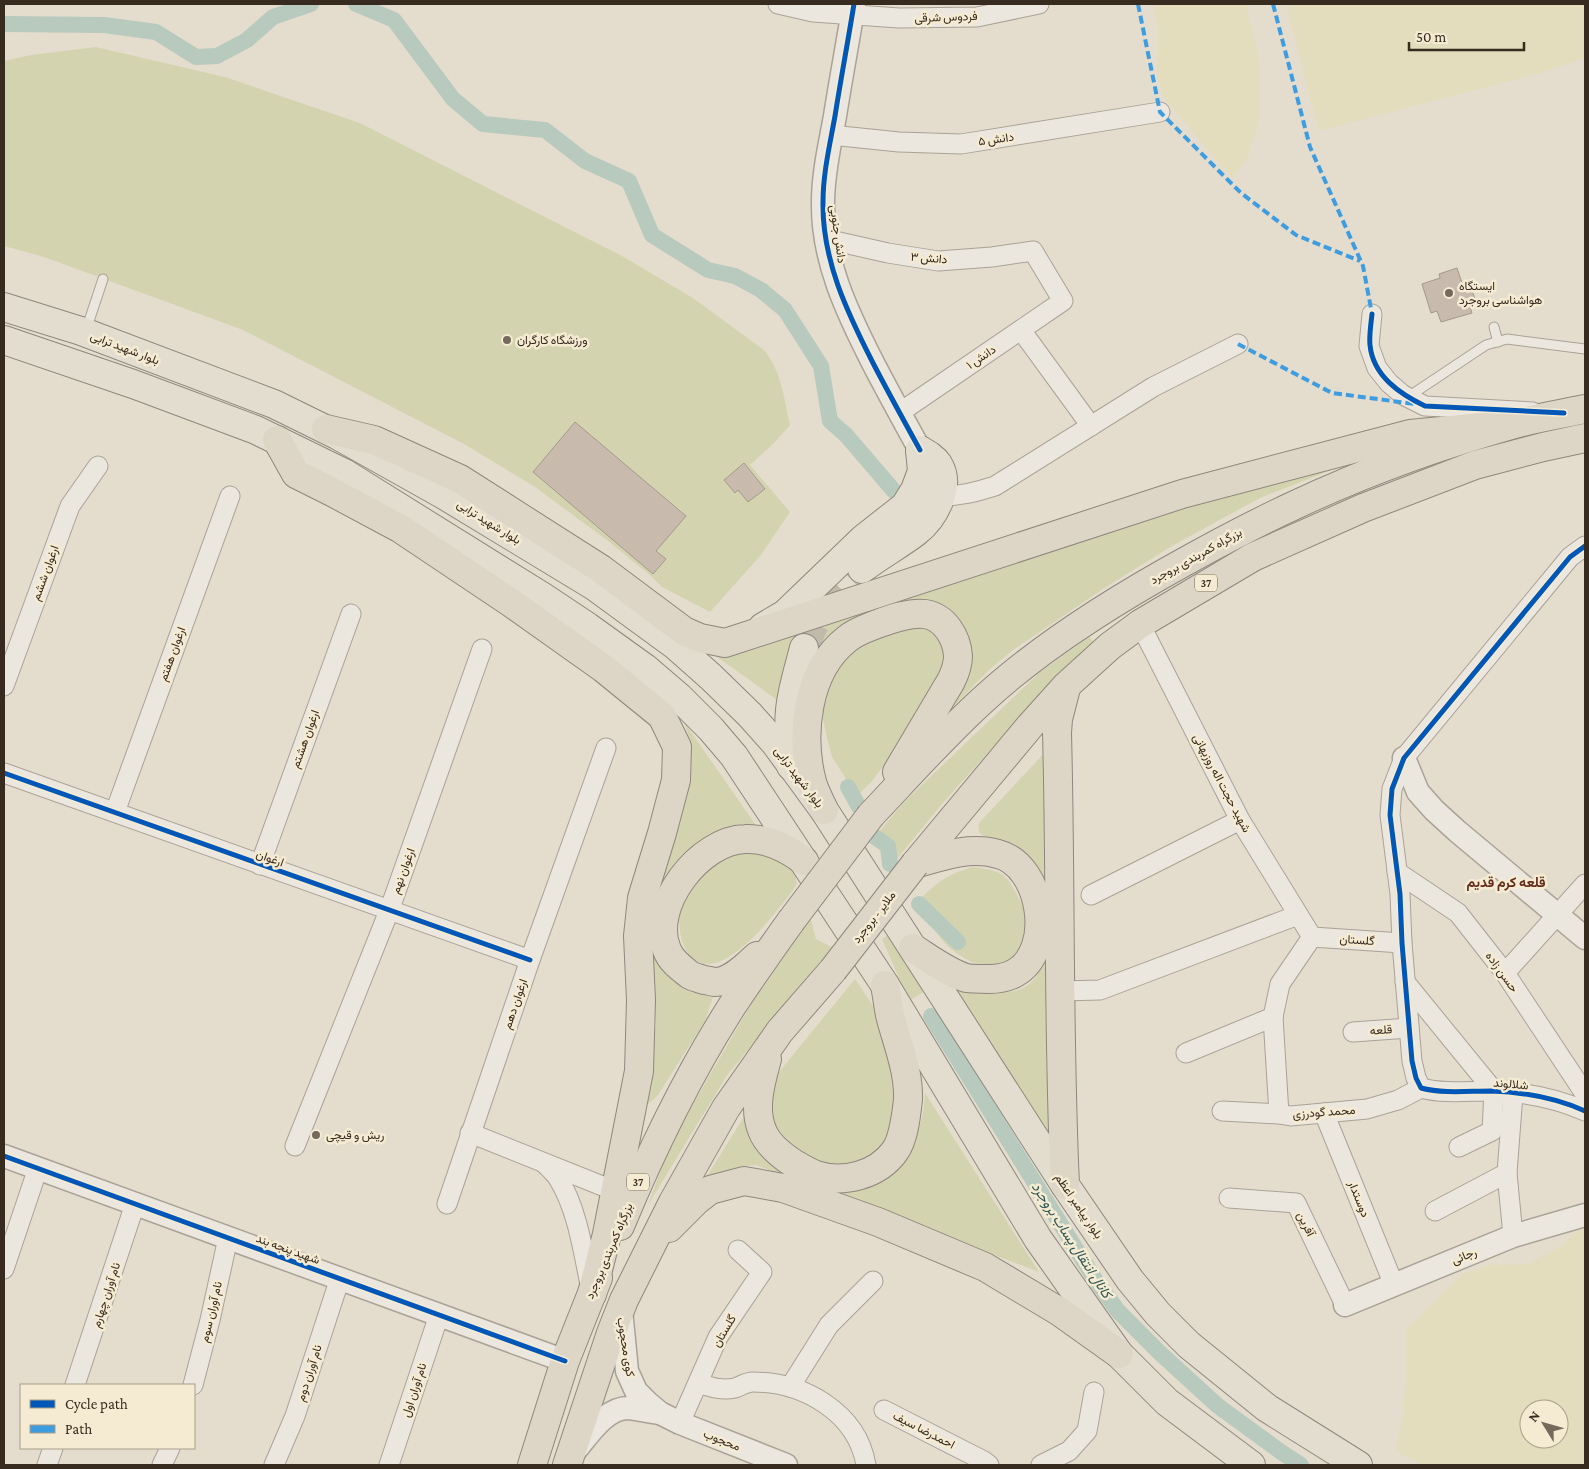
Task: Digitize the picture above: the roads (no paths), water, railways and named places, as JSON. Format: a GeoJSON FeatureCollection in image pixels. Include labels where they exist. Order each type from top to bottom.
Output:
{"type":"FeatureCollection","features":[{"type":"Feature","properties":{"kind":"highway","name":"بزرگراه کمربندی بروجرد"},"geometry":{"type":"LineString","coordinates":[[871,816],[940,742],[985,698],[1024,666],[1088,620],[1151,580],[1242,531],[1347,481],[1434,449],[1514,424],[1575,411]]}},
{"type":"Feature","properties":{"kind":"highway"},"geometry":{"type":"LineString","coordinates":[[326,430],[374,440],[460,479],[601,569],[684,630],[700,638],[718,643],[733,642],[1182,494],[1410,434],[1514,424]]}},
{"type":"Feature","properties":{"kind":"highway","name":"37"},"geometry":{"type":"LineString","coordinates":[[915,864],[1030,726],[1066,686],[1110,646],[1140,624],[1206,583],[1253,557],[1354,512],[1414,487],[1475,465],[1585,438]]}},
{"type":"Feature","properties":{"kind":"highway"},"geometry":{"type":"LineString","coordinates":[[277,440],[296,474],[400,529],[510,602],[603,668],[662,716],[677,747],[676,780],[642,898],[638,936],[641,1000],[639,1071],[607,1234],[592,1294]]}},
{"type":"Feature","properties":{"kind":"highway"},"geometry":{"type":"LineString","coordinates":[[824,810],[813,785],[806,745],[811,696],[819,675],[830,654],[848,637],[884,622],[926,614],[940,620],[950,630],[956,642],[957,668],[871,816]]}},
{"type":"Feature","properties":{"kind":"highway"},"geometry":{"type":"LineString","coordinates":[[1065,1186],[1061,1097],[1060,835],[1057,733],[1058,719],[1066,686]]}},
{"type":"Feature","properties":{"kind":"highway","name":"37"},"geometry":{"type":"LineString","coordinates":[[791,921],[871,816]]}},
{"type":"Feature","properties":{"kind":"highway"},"geometry":{"type":"LineString","coordinates":[[791,921],[762,952],[739,972],[716,982],[694,977],[678,966],[667,950],[663,934],[665,916],[671,897],[681,878],[707,852],[724,843],[744,839],[762,840],[779,846],[804,861]]}},
{"type":"Feature","properties":{"kind":"highway"},"geometry":{"type":"LineString","coordinates":[[913,948],[944,968],[967,978],[997,979],[1015,973],[1028,962],[1035,950],[1039,928],[1039,915],[1034,890],[1028,878],[1010,859],[999,854],[983,851],[961,852],[915,864]]}},
{"type":"Feature","properties":{"kind":"highway","name":"ملایر - بروجرد"},"geometry":{"type":"LineString","coordinates":[[780,1031],[833,970],[915,864]]}},
{"type":"Feature","properties":{"kind":"highway","name":"بزرگراه کمربندی بروجرد"},"geometry":{"type":"LineString","coordinates":[[532,1465],[565,1361],[638,1182],[687,1084],[732,1006],[791,921]]}},
{"type":"Feature","properties":{"kind":"highway"},"geometry":{"type":"LineString","coordinates":[[780,1031],[768,1055],[759,1099],[759,1118],[767,1139],[775,1149],[790,1161],[817,1176],[854,1178],[870,1172],[884,1163],[895,1151],[901,1136],[908,1098],[905,1068],[890,1014],[885,985]]}},
{"type":"Feature","properties":{"kind":"highway","name":"37"},"geometry":{"type":"LineString","coordinates":[[569,1461],[611,1333],[638,1272],[673,1202],[726,1108],[780,1031]]}},
{"type":"Feature","properties":{"kind":"highway"},"geometry":{"type":"LineString","coordinates":[[638,1272],[659,1239],[696,1201],[710,1190],[744,1181],[762,1183],[782,1188],[878,1222],[985,1267],[1060,1312],[1119,1354]]}},
{"type":"Feature","properties":{"kind":"main road","name":"بلوار شهید ترابی"},"geometry":{"type":"LineString","coordinates":[[4,307],[85,332],[274,404],[444,494],[594,586],[652,627],[711,676],[750,714],[775,743],[824,810],[871,882]]}},
{"type":"Feature","properties":{"kind":"main road"},"geometry":{"type":"LineString","coordinates":[[4,340],[133,384],[256,430],[344,473],[588,627],[645,668],[680,698],[711,729],[734,756],[885,985],[1038,1239],[1119,1354],[1167,1402],[1251,1465]]}},
{"type":"Feature","properties":{"kind":"main road"},"geometry":{"type":"LineString","coordinates":[[862,569],[917,531],[932,514],[941,496],[942,479],[938,464],[920,450]]}},
{"type":"Feature","properties":{"kind":"main road"},"geometry":{"type":"LineString","coordinates":[[733,642],[785,614],[863,539],[905,506],[915,490],[922,471],[920,450]]}},
{"type":"Feature","properties":{"kind":"main road"},"geometry":{"type":"LineString","coordinates":[[791,766],[790,710],[804,648]]}},
{"type":"Feature","properties":{"kind":"main road","name":"بلوار پیامبر اعظم"},"geometry":{"type":"LineString","coordinates":[[871,882],[1065,1186],[1130,1280],[1158,1314],[1189,1345],[1267,1408],[1358,1465]]}},
{"type":"Feature","properties":{"kind":"street","name":"فردوس شرقی"},"geometry":{"type":"LineString","coordinates":[[778,4],[813,12],[853,9],[899,18],[977,17],[1039,4]]}},
{"type":"Feature","properties":{"kind":"street","name":"دانش جنوبی"},"geometry":{"type":"LineString","coordinates":[[853,9],[825,172],[823,203],[826,239],[838,289],[853,323],[920,450]]}},
{"type":"Feature","properties":{"kind":"street","name":"دانش ۵"},"geometry":{"type":"LineString","coordinates":[[831,135],[899,142],[961,144],[1160,112]]}},
{"type":"Feature","properties":{"kind":"street","name":"دانش ۳"},"geometry":{"type":"LineString","coordinates":[[826,239],[888,253],[938,261],[992,257],[1033,251],[1063,301]]}},
{"type":"Feature","properties":{"kind":"street","name":"دانش ۱"},"geometry":{"type":"LineString","coordinates":[[899,413],[1063,301]]}},
{"type":"Feature","properties":{"kind":"street"},"geometry":{"type":"LineString","coordinates":[[1372,314],[1370,346],[1377,368],[1389,383],[1407,397],[1425,406],[1575,411]]}},
{"type":"Feature","properties":{"kind":"street"},"geometry":{"type":"LineString","coordinates":[[1021,330],[1091,426]]}},
{"type":"Feature","properties":{"kind":"street"},"geometry":{"type":"LineString","coordinates":[[941,496],[958,496],[974,493],[994,486],[1153,387],[1238,344]]}},
{"type":"Feature","properties":{"kind":"street","name":"ارغوان ششم"},"geometry":{"type":"LineString","coordinates":[[4,686],[70,506],[98,466]]}},
{"type":"Feature","properties":{"kind":"street","name":"ارغوان هفتم"},"geometry":{"type":"LineString","coordinates":[[115,812],[230,496]]}},
{"type":"Feature","properties":{"kind":"street"},"geometry":{"type":"LineString","coordinates":[[1427,1090],[1416,1078],[1408,1028],[1397,872],[1390,815],[1392,789],[1404,758],[1570,557],[1585,546]]}},
{"type":"Feature","properties":{"kind":"street","name":"ارغوان هشتم"},"geometry":{"type":"LineString","coordinates":[[260,865],[351,614]]}},
{"type":"Feature","properties":{"kind":"street","name":"شهید حجت اله روزبهانی"},"geometry":{"type":"LineString","coordinates":[[1140,624],[1240,820],[1312,937]]}},
{"type":"Feature","properties":{"kind":"street","name":"ارغوان نهم"},"geometry":{"type":"LineString","coordinates":[[295,1146],[389,911],[482,649]]}},
{"type":"Feature","properties":{"kind":"street","name":"ارغوان دهم"},"geometry":{"type":"LineString","coordinates":[[447,1204],[530,960],[606,748]]}},
{"type":"Feature","properties":{"kind":"street"},"geometry":{"type":"LineString","coordinates":[[1404,758],[1418,792],[1434,810],[1585,938]]}},
{"type":"Feature","properties":{"kind":"street","name":"ارغوان"},"geometry":{"type":"LineString","coordinates":[[4,773],[530,960]]}},
{"type":"Feature","properties":{"kind":"street"},"geometry":{"type":"LineString","coordinates":[[1091,895],[1240,820]]}},
{"type":"Feature","properties":{"kind":"street","name":"حسن زاده"},"geometry":{"type":"LineString","coordinates":[[1397,872],[1458,913],[1504,973],[1585,1094]]}},
{"type":"Feature","properties":{"kind":"street"},"geometry":{"type":"LineString","coordinates":[[1504,973],[1585,884]]}},
{"type":"Feature","properties":{"kind":"street"},"geometry":{"type":"LineString","coordinates":[[1061,991],[1100,990],[1298,915]]}},
{"type":"Feature","properties":{"kind":"street"},"geometry":{"type":"LineString","coordinates":[[1279,1114],[1273,1018],[1280,984],[1312,937]]}},
{"type":"Feature","properties":{"kind":"street","name":"گلستان"},"geometry":{"type":"LineString","coordinates":[[1312,937],[1402,943]]}},
{"type":"Feature","properties":{"kind":"street"},"geometry":{"type":"LineString","coordinates":[[1405,982],[1494,1091],[1492,1131],[1459,1147]]}},
{"type":"Feature","properties":{"kind":"street"},"geometry":{"type":"LineString","coordinates":[[1186,1053],[1273,1018]]}},
{"type":"Feature","properties":{"kind":"street","name":"قلعه"},"geometry":{"type":"LineString","coordinates":[[1353,1032],[1408,1028]]}},
{"type":"Feature","properties":{"kind":"street","name":"شلالوند"},"geometry":{"type":"LineString","coordinates":[[1427,1090],[1494,1091],[1542,1097],[1585,1111]]}},
{"type":"Feature","properties":{"kind":"street","name":"محمد گودرزی"},"geometry":{"type":"LineString","coordinates":[[1222,1111],[1291,1116],[1367,1109],[1427,1090]]}},
{"type":"Feature","properties":{"kind":"street"},"geometry":{"type":"LineString","coordinates":[[1513,1094],[1507,1173],[1513,1236]]}},
{"type":"Feature","properties":{"kind":"street","name":"دوستدار"},"geometry":{"type":"LineString","coordinates":[[1324,1113],[1394,1285]]}},
{"type":"Feature","properties":{"kind":"street"},"geometry":{"type":"LineString","coordinates":[[470,1133],[615,1191]]}},
{"type":"Feature","properties":{"kind":"street","name":"شهید پنجه بند"},"geometry":{"type":"LineString","coordinates":[[4,1156],[565,1361]]}},
{"type":"Feature","properties":{"kind":"street"},"geometry":{"type":"LineString","coordinates":[[543,1161],[558,1177],[570,1201],[592,1294]]}},
{"type":"Feature","properties":{"kind":"street"},"geometry":{"type":"LineString","coordinates":[[4,1269],[38,1168]]}},
{"type":"Feature","properties":{"kind":"street"},"geometry":{"type":"LineString","coordinates":[[1435,1211],[1507,1173]]}},
{"type":"Feature","properties":{"kind":"street","name":"آفرین"},"geometry":{"type":"LineString","coordinates":[[1229,1198],[1296,1203],[1345,1305]]}},
{"type":"Feature","properties":{"kind":"street","name":"نام آوران چهارم"},"geometry":{"type":"LineString","coordinates":[[75,1384],[135,1204]]}},
{"type":"Feature","properties":{"kind":"street","name":"رجائی"},"geometry":{"type":"LineString","coordinates":[[1345,1305],[1513,1236],[1585,1214]]}},
{"type":"Feature","properties":{"kind":"street","name":"نام آوران سوم"},"geometry":{"type":"LineString","coordinates":[[193,1384],[228,1238]]}},
{"type":"Feature","properties":{"kind":"street","name":"گلستان"},"geometry":{"type":"LineString","coordinates":[[680,1423],[718,1337],[762,1272],[738,1250]]}},
{"type":"Feature","properties":{"kind":"street","name":"نام آوران دوم"},"geometry":{"type":"LineString","coordinates":[[274,1465],[295,1416],[340,1278]]}},
{"type":"Feature","properties":{"kind":"street"},"geometry":{"type":"LineString","coordinates":[[790,1387],[829,1325],[873,1281]]}},
{"type":"Feature","properties":{"kind":"street","name":"کوی محجوب"},"geometry":{"type":"LineString","coordinates":[[620,1309],[625,1355],[631,1382],[636,1391],[660,1413]]}},
{"type":"Feature","properties":{"kind":"street","name":"نام آوران اول"},"geometry":{"type":"LineString","coordinates":[[389,1465],[439,1315]]}},
{"type":"Feature","properties":{"kind":"street"},"geometry":{"type":"LineString","coordinates":[[698,1383],[721,1390],[735,1388],[750,1381],[784,1385],[826,1403],[837,1412],[862,1449],[866,1465]]}},
{"type":"Feature","properties":{"kind":"street"},"geometry":{"type":"LineString","coordinates":[[1041,1465],[1069,1451],[1087,1431],[1094,1392]]}},
{"type":"Feature","properties":{"kind":"street"},"geometry":{"type":"LineString","coordinates":[[569,1461],[597,1425],[618,1410],[628,1408],[660,1413]]}},
{"type":"Feature","properties":{"kind":"street","name":"احمدرضا سیف"},"geometry":{"type":"LineString","coordinates":[[884,1410],[984,1461],[988,1465]]}},
{"type":"Feature","properties":{"kind":"street","name":"محجوب"},"geometry":{"type":"LineString","coordinates":[[660,1413],[680,1423],[786,1465]]}},
{"type":"Feature","properties":{"kind":"street"},"geometry":{"type":"LineString","coordinates":[[47,1465],[53,1449]]}},
{"type":"Feature","properties":{"kind":"street"},"geometry":{"type":"LineString","coordinates":[[162,1465],[170,1449]]}},
{"type":"Feature","properties":{"kind":"lane"},"geometry":{"type":"LineString","coordinates":[[85,332],[103,279]]}},
{"type":"Feature","properties":{"kind":"lane"},"geometry":{"type":"LineString","coordinates":[[1494,327],[1498,342]]}},
{"type":"Feature","properties":{"kind":"lane"},"geometry":{"type":"LineString","coordinates":[[1407,397],[1486,345],[1507,339],[1585,349]]}},
{"type":"Feature","properties":{"kind":"waterway","name":"کانال انتقال پساب بروجرد"},"geometry":{"type":"LineString","coordinates":[[4,24],[104,25],[156,32],[196,57],[217,56],[247,40],[273,17],[311,4]]}},
{"type":"Feature","properties":{"kind":"waterway","name":"کانال انتقال پساب بروجرد"},"geometry":{"type":"LineString","coordinates":[[356,4],[394,20],[453,99],[483,124],[545,130],[585,161],[629,181],[652,235],[708,270],[735,276],[761,290],[785,310],[821,366],[830,421],[846,435],[894,491]]}},
{"type":"Feature","properties":{"kind":"waterway","name":"کانال انتقال پساب بروجرد"},"geometry":{"type":"LineString","coordinates":[[848,787],[859,807]]}},
{"type":"Feature","properties":{"kind":"waterway","name":"کانال انتقال پساب بروجرد"},"geometry":{"type":"LineString","coordinates":[[875,837],[888,846],[890,864]]}},
{"type":"Feature","properties":{"kind":"waterway","name":"کانال انتقال پساب بروجرد"},"geometry":{"type":"LineString","coordinates":[[919,904],[958,942]]}},
{"type":"Feature","properties":{"kind":"waterway","name":"کانال انتقال پساب بروجرد"},"geometry":{"type":"LineString","coordinates":[[931,1016],[1096,1281],[1118,1311],[1160,1353],[1218,1406],[1301,1465]]}},
{"type":"Feature","properties":{"kind":"tunnel"},"geometry":{"type":"LineString","coordinates":[[804,648],[815,624],[835,596],[862,569]]}},
{"type":"Feature","properties":{"kind":"place","name":"ایستگاه هواشناسی بروجرد"},"geometry":{"type":"Point","coordinates":[1449,293]}},
{"type":"Feature","properties":{"kind":"place","name":"ورزشگاه کارگران"},"geometry":{"type":"Point","coordinates":[507,340]}},
{"type":"Feature","properties":{"kind":"place","name":"ریش و قیچی"},"geometry":{"type":"Point","coordinates":[316,1135]}},
{"type":"Feature","properties":{"kind":"district","name":"قلعه کرم قدیم"},"geometry":{"type":"Point","coordinates":[1506,882]}}]}
